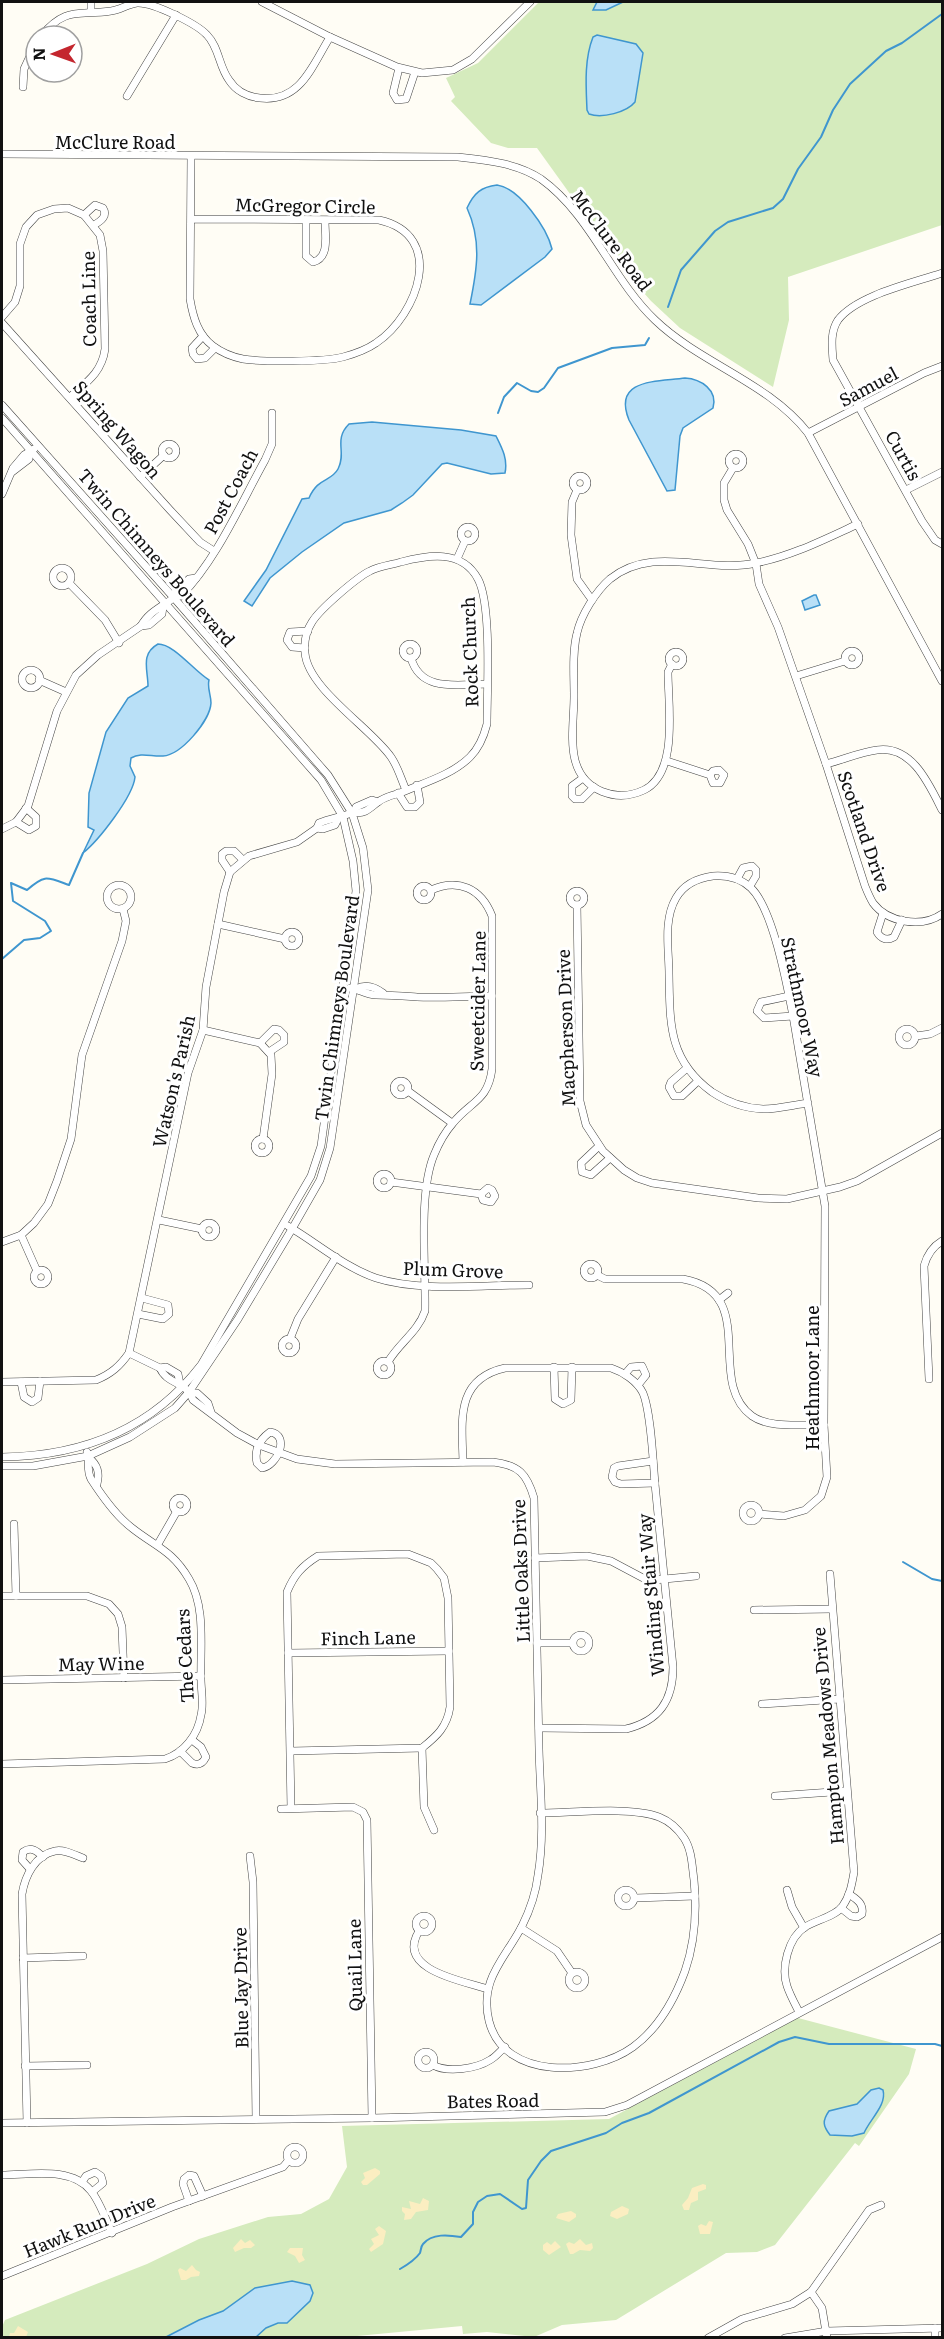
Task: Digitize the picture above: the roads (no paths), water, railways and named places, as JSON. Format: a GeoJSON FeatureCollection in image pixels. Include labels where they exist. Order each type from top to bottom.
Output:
{"type":"FeatureCollection","features":[{"type":"Feature","properties":{"kind":"street"},"geometry":{"type":"LineString","coordinates":[[91,2],[91,11]]}},
{"type":"Feature","properties":{"kind":"street"},"geometry":{"type":"LineString","coordinates":[[262,2],[330,37],[399,68],[415,72],[453,70],[472,59],[530,2]]}},
{"type":"Feature","properties":{"kind":"street"},"geometry":{"type":"LineString","coordinates":[[53,24],[57,20],[78,12],[112,11],[137,3],[153,5],[176,15],[207,34],[216,48],[229,81],[242,93],[258,98],[276,99],[292,93],[300,84],[330,37]]}},
{"type":"Feature","properties":{"kind":"street"},"geometry":{"type":"LineString","coordinates":[[127,96],[176,15]]}},
{"type":"Feature","properties":{"kind":"street"},"geometry":{"type":"LineString","coordinates":[[399,68],[393,93],[397,100],[406,99],[415,72]]}},
{"type":"Feature","properties":{"kind":"street"},"geometry":{"type":"LineString","coordinates":[[23,87],[24,69]]}},
{"type":"Feature","properties":{"kind":"street","name":"McClure Road"},"geometry":{"type":"LineString","coordinates":[[2,154],[458,157],[507,164],[540,178],[572,207],[630,293],[656,321],[780,405],[798,420],[808,433],[942,677]]}},
{"type":"Feature","properties":{"kind":"street","name":"McGregor Circle"},"geometry":{"type":"LineString","coordinates":[[191,156],[190,299],[196,322],[203,336],[215,348],[243,359],[313,360],[341,358],[362,351],[377,343],[393,329],[406,312],[420,273],[420,261],[412,238],[392,223],[380,220],[191,219]]}},
{"type":"Feature","properties":{"kind":"street","name":"Coach Line"},"geometry":{"type":"LineString","coordinates":[[84,215],[95,205],[103,208],[104,218],[94,225]]}},
{"type":"Feature","properties":{"kind":"street","name":"Coach Line"},"geometry":{"type":"LineString","coordinates":[[2,317],[15,302],[20,286],[20,244],[26,227],[37,215],[54,209],[68,208],[84,215],[100,235],[103,251],[103,359],[96,374],[70,397]]}},
{"type":"Feature","properties":{"kind":"street"},"geometry":{"type":"LineString","coordinates":[[306,220],[306,256],[313,262],[324,256],[325,220]]}},
{"type":"Feature","properties":{"kind":"street","name":"Curtis"},"geometry":{"type":"LineString","coordinates":[[942,273],[869,298],[837,321],[831,340],[833,360],[922,520],[935,540],[942,544]]}},
{"type":"Feature","properties":{"kind":"street","name":"Spring Wagon"},"geometry":{"type":"LineString","coordinates":[[2,322],[200,542],[214,551]]}},
{"type":"Feature","properties":{"kind":"street"},"geometry":{"type":"LineString","coordinates":[[203,336],[192,348],[192,354],[197,358],[204,358],[215,348]]}},
{"type":"Feature","properties":{"kind":"street","name":"Samuel"},"geometry":{"type":"LineString","coordinates":[[808,433],[942,366]]}},
{"type":"Feature","properties":{"kind":"street","name":"Twin Chimneys Boulevard"},"geometry":{"type":"LineString","coordinates":[[2,405],[175,597],[328,775],[353,813],[363,848],[368,890],[330,1148],[320,1180],[238,1319],[186,1389],[126,1429],[85,1447],[32,1456],[2,1457]]}},
{"type":"Feature","properties":{"kind":"street","name":"Post Coach"},"geometry":{"type":"LineString","coordinates":[[119,643],[141,626],[149,625],[162,614],[165,605],[175,597],[175,592],[189,579],[196,578],[214,551],[272,444],[272,413]]}},
{"type":"Feature","properties":{"kind":"street","name":"Twin Chimneys Boulevard"},"geometry":{"type":"LineString","coordinates":[[2,418],[321,780],[340,818],[353,861],[356,891],[321,1146],[311,1176],[175,1408],[130,1437],[88,1457],[33,1466],[2,1467]]}},
{"type":"Feature","properties":{"kind":"street"},"geometry":{"type":"LineString","coordinates":[[2,494],[18,461],[37,445]]}},
{"type":"Feature","properties":{"kind":"street"},"geometry":{"type":"LineString","coordinates":[[140,477],[164,455]]}},
{"type":"Feature","properties":{"kind":"street","name":"Scotland Drive"},"geometry":{"type":"LineString","coordinates":[[733,468],[724,483],[724,500],[756,564],[759,584],[796,676],[865,886],[873,903],[883,913],[902,920],[918,922],[942,914]]}},
{"type":"Feature","properties":{"kind":"street"},"geometry":{"type":"LineString","coordinates":[[906,490],[942,472]]}},
{"type":"Feature","properties":{"kind":"street"},"geometry":{"type":"LineString","coordinates":[[577,490],[572,502],[573,546],[577,579],[592,600]]}},
{"type":"Feature","properties":{"kind":"street"},"geometry":{"type":"LineString","coordinates":[[672,664],[668,672],[667,761],[659,778],[639,792],[614,796],[594,787],[583,778],[575,760],[574,651],[577,631],[592,600],[610,579],[644,563],[662,560],[713,565],[756,564],[812,546],[858,524]]}},
{"type":"Feature","properties":{"kind":"street"},"geometry":{"type":"LineString","coordinates":[[417,785],[420,802],[415,807],[407,807],[391,756],[357,724],[311,671],[305,648],[308,631],[319,614],[368,572],[427,555],[438,555],[457,560],[465,541]]}},
{"type":"Feature","properties":{"kind":"street","name":"Rock Church"},"geometry":{"type":"LineString","coordinates":[[353,813],[356,807],[372,800],[378,802],[457,768],[472,756],[483,739],[487,724],[485,598],[476,574],[457,560]]}},
{"type":"Feature","properties":{"kind":"street"},"geometry":{"type":"LineString","coordinates":[[2,829],[16,822],[26,808],[57,711],[79,671],[98,655],[119,643],[105,620],[69,583]]}},
{"type":"Feature","properties":{"kind":"street"},"geometry":{"type":"LineString","coordinates":[[305,648],[292,647],[286,640],[290,632],[308,631]]}},
{"type":"Feature","properties":{"kind":"street"},"geometry":{"type":"LineString","coordinates":[[411,657],[419,675],[431,682],[487,684]]}},
{"type":"Feature","properties":{"kind":"street"},"geometry":{"type":"LineString","coordinates":[[796,676],[845,661]]}},
{"type":"Feature","properties":{"kind":"street"},"geometry":{"type":"LineString","coordinates":[[39,680],[66,692]]}},
{"type":"Feature","properties":{"kind":"street","name":"Scotland Drive"},"geometry":{"type":"LineString","coordinates":[[826,764],[877,750],[895,751],[910,758],[942,810]]}},
{"type":"Feature","properties":{"kind":"street"},"geometry":{"type":"LineString","coordinates":[[667,761],[710,775]]}},
{"type":"Feature","properties":{"kind":"street"},"geometry":{"type":"LineString","coordinates":[[583,778],[572,786],[571,791],[575,799],[582,799],[594,787]]}},
{"type":"Feature","properties":{"kind":"street"},"geometry":{"type":"LineString","coordinates":[[16,822],[29,830],[36,826],[36,817],[26,808]]}},
{"type":"Feature","properties":{"kind":"street","name":"Watson's Parish"},"geometry":{"type":"LineString","coordinates":[[2,1382],[96,1380],[108,1376],[129,1353],[159,1220],[188,1073],[203,1030],[206,987],[230,872],[243,860],[262,851],[297,842],[317,828],[319,823],[332,817],[340,818],[353,813]]}},
{"type":"Feature","properties":{"kind":"street","name":"Watson's Parish"},"geometry":{"type":"LineString","coordinates":[[230,872],[222,860],[222,854],[226,851],[234,851],[243,860]]}},
{"type":"Feature","properties":{"kind":"street","name":"Strathmoor Way"},"geometry":{"type":"LineString","coordinates":[[737,879],[743,868],[752,867],[756,870],[756,876],[750,886]]}},
{"type":"Feature","properties":{"kind":"street","name":"Strathmoor Way"},"geometry":{"type":"LineString","coordinates":[[808,1103],[764,1109],[741,1106],[726,1100],[698,1082],[687,1068],[675,1045],[670,1019],[668,920],[676,897],[695,880],[724,875],[750,886],[760,899],[769,921],[789,996],[793,1016],[808,1103],[823,1192]]}},
{"type":"Feature","properties":{"kind":"street","name":"Sweetcider Lane"},"geometry":{"type":"LineString","coordinates":[[388,1362],[398,1347],[418,1327],[425,1311],[426,1186],[434,1156],[452,1124],[483,1095],[490,1082],[493,920],[488,907],[468,888],[448,884],[430,890]]}},
{"type":"Feature","properties":{"kind":"street","name":"Macpherson Drive"},"geometry":{"type":"LineString","coordinates":[[577,905],[580,1101],[586,1125],[599,1146],[624,1170],[652,1183],[758,1198],[787,1199],[823,1192],[857,1181],[942,1133]]}},
{"type":"Feature","properties":{"kind":"street"},"geometry":{"type":"LineString","coordinates":[[2,1242],[21,1235],[34,1223],[48,1204],[71,1139],[82,1055],[122,941],[126,921],[123,909]]}},
{"type":"Feature","properties":{"kind":"street"},"geometry":{"type":"LineString","coordinates":[[883,913],[877,932],[885,939],[894,937],[902,920]]}},
{"type":"Feature","properties":{"kind":"street"},"geometry":{"type":"LineString","coordinates":[[218,924],[285,939]]}},
{"type":"Feature","properties":{"kind":"street"},"geometry":{"type":"LineString","coordinates":[[343,986],[355,988],[362,986],[377,989],[383,993],[417,997],[492,996]]}},
{"type":"Feature","properties":{"kind":"street"},"geometry":{"type":"LineString","coordinates":[[789,996],[761,1002],[757,1011],[764,1018],[793,1016]]}},
{"type":"Feature","properties":{"kind":"street"},"geometry":{"type":"LineString","coordinates":[[916,1036],[930,1034],[942,1028]]}},
{"type":"Feature","properties":{"kind":"street"},"geometry":{"type":"LineString","coordinates":[[260,1043],[274,1029],[279,1030],[284,1035],[284,1042],[269,1052]]}},
{"type":"Feature","properties":{"kind":"street"},"geometry":{"type":"LineString","coordinates":[[203,1030],[260,1043],[269,1052],[273,1064],[263,1139]]}},
{"type":"Feature","properties":{"kind":"street"},"geometry":{"type":"LineString","coordinates":[[687,1068],[671,1082],[669,1087],[674,1096],[682,1096],[698,1082]]}},
{"type":"Feature","properties":{"kind":"street"},"geometry":{"type":"LineString","coordinates":[[408,1090],[452,1124]]}},
{"type":"Feature","properties":{"kind":"street"},"geometry":{"type":"LineString","coordinates":[[599,1146],[581,1163],[582,1172],[591,1175],[610,1158]]}},
{"type":"Feature","properties":{"kind":"street"},"geometry":{"type":"LineString","coordinates":[[391,1182],[481,1194]]}},
{"type":"Feature","properties":{"kind":"street","name":"Heathmoor Lane"},"geometry":{"type":"LineString","coordinates":[[760,1514],[784,1516],[805,1510],[821,1496],[827,1477],[824,1425],[826,1248],[823,1192]]}},
{"type":"Feature","properties":{"kind":"street"},"geometry":{"type":"LineString","coordinates":[[159,1220],[202,1229]]}},
{"type":"Feature","properties":{"kind":"street","name":"Plum Grove"},"geometry":{"type":"LineString","coordinates":[[284,1224],[336,1257],[375,1278],[401,1284],[426,1286],[529,1285]]}},
{"type":"Feature","properties":{"kind":"street"},"geometry":{"type":"LineString","coordinates":[[21,1235],[37,1271]]}},
{"type":"Feature","properties":{"kind":"street"},"geometry":{"type":"LineString","coordinates":[[929,1379],[924,1266],[931,1250],[942,1241]]}},
{"type":"Feature","properties":{"kind":"street"},"geometry":{"type":"LineString","coordinates":[[290,1339],[297,1319],[336,1257]]}},
{"type":"Feature","properties":{"kind":"street"},"geometry":{"type":"LineString","coordinates":[[597,1275],[605,1279],[683,1279],[694,1281],[713,1291],[726,1316],[733,1385],[743,1407],[752,1416],[763,1421],[777,1424],[824,1425]]}},
{"type":"Feature","properties":{"kind":"street"},"geometry":{"type":"LineString","coordinates":[[719,1300],[728,1293]]}},
{"type":"Feature","properties":{"kind":"street"},"geometry":{"type":"LineString","coordinates":[[138,1314],[163,1319],[169,1314],[168,1305],[142,1298]]}},
{"type":"Feature","properties":{"kind":"street","name":"Little Oaks Drive"},"geometry":{"type":"LineString","coordinates":[[129,1353],[160,1368],[162,1374],[171,1382],[186,1389],[193,1400],[237,1433],[277,1453],[297,1459],[335,1464],[463,1462],[508,1464],[523,1473],[530,1484],[534,1498],[539,1728],[539,1874],[531,1906],[521,1928],[498,1962],[488,1989],[487,2007],[490,2023],[505,2047],[520,2059],[538,2066],[549,2067],[590,2065],[607,2060],[633,2047],[657,2025],[679,1986],[692,1948],[695,1925],[691,1855],[685,1839],[671,1824],[656,1816],[630,1812],[540,1813]]}},
{"type":"Feature","properties":{"kind":"street","name":"Winding Stair Way"},"geometry":{"type":"LineString","coordinates":[[625,1374],[631,1367],[642,1366],[646,1375],[638,1385]]}},
{"type":"Feature","properties":{"kind":"street"},"geometry":{"type":"LineString","coordinates":[[554,1367],[555,1399],[563,1404],[571,1400],[572,1396],[572,1367]]}},
{"type":"Feature","properties":{"kind":"street","name":"Winding Stair Way"},"geometry":{"type":"LineString","coordinates":[[463,1462],[463,1407],[472,1386],[495,1370],[554,1367],[611,1368],[625,1374],[638,1385],[646,1402],[673,1679],[667,1701],[648,1722],[626,1729],[539,1728]]}},
{"type":"Feature","properties":{"kind":"street"},"geometry":{"type":"LineString","coordinates":[[21,1382],[24,1397],[32,1402],[38,1398],[40,1382]]}},
{"type":"Feature","properties":{"kind":"street"},"geometry":{"type":"LineString","coordinates":[[270,1432],[277,1433],[280,1437],[281,1444],[277,1453],[269,1467],[262,1468],[257,1463],[259,1445],[270,1432]]}},
{"type":"Feature","properties":{"kind":"street","name":"The Cedars"},"geometry":{"type":"LineString","coordinates":[[2,1764],[165,1759],[180,1751],[192,1740],[202,1715],[200,1622],[195,1593],[179,1563],[158,1544],[132,1528],[114,1511],[91,1478],[85,1447]]}},
{"type":"Feature","properties":{"kind":"street"},"geometry":{"type":"LineString","coordinates":[[653,1461],[618,1466],[614,1468],[612,1477],[615,1482],[621,1484],[655,1483]]}},
{"type":"Feature","properties":{"kind":"street"},"geometry":{"type":"LineString","coordinates":[[158,1544],[177,1511]]}},
{"type":"Feature","properties":{"kind":"street"},"geometry":{"type":"LineString","coordinates":[[14,1524],[16,1596]]}},
{"type":"Feature","properties":{"kind":"street"},"geometry":{"type":"LineString","coordinates":[[281,1809],[291,1808],[287,1592],[292,1580],[307,1563],[318,1556],[408,1554],[431,1563],[444,1578],[448,1598],[450,1707],[448,1720],[435,1738],[422,1748],[291,1750]]}},
{"type":"Feature","properties":{"kind":"street"},"geometry":{"type":"LineString","coordinates":[[535,1558],[587,1556],[611,1561],[643,1578],[665,1580],[696,1576]]}},
{"type":"Feature","properties":{"kind":"street","name":"Hampton Meadows Drive"},"geometry":{"type":"LineString","coordinates":[[830,1574],[854,1872],[849,1894],[841,1908]]}},
{"type":"Feature","properties":{"kind":"street"},"geometry":{"type":"LineString","coordinates":[[2,1596],[87,1596],[109,1604],[118,1614],[122,1627],[124,1678]]}},
{"type":"Feature","properties":{"kind":"street"},"geometry":{"type":"LineString","coordinates":[[754,1610],[832,1609]]}},
{"type":"Feature","properties":{"kind":"street"},"geometry":{"type":"LineString","coordinates":[[537,1643],[572,1643]]}},
{"type":"Feature","properties":{"kind":"street","name":"Finch Lane"},"geometry":{"type":"LineString","coordinates":[[288,1653],[449,1651]]}},
{"type":"Feature","properties":{"kind":"street","name":"May Wine"},"geometry":{"type":"LineString","coordinates":[[2,1680],[201,1676]]}},
{"type":"Feature","properties":{"kind":"street"},"geometry":{"type":"LineString","coordinates":[[762,1704],[840,1699]]}},
{"type":"Feature","properties":{"kind":"street"},"geometry":{"type":"LineString","coordinates":[[180,1751],[192,1763],[203,1762],[206,1757],[205,1752],[192,1740]]}},
{"type":"Feature","properties":{"kind":"street"},"geometry":{"type":"LineString","coordinates":[[422,1748],[424,1807],[434,1830]]}},
{"type":"Feature","properties":{"kind":"street"},"geometry":{"type":"LineString","coordinates":[[775,1796],[846,1791]]}},
{"type":"Feature","properties":{"kind":"street","name":"Quail Lane"},"geometry":{"type":"LineString","coordinates":[[291,1808],[352,1808],[363,1812],[367,1820],[372,2118]]}},
{"type":"Feature","properties":{"kind":"street"},"geometry":{"type":"LineString","coordinates":[[30,1869],[22,1860],[23,1852],[32,1849],[43,1857]]}},
{"type":"Feature","properties":{"kind":"street"},"geometry":{"type":"LineString","coordinates":[[27,2123],[22,1894],[24,1880],[30,1869],[43,1857],[56,1851],[64,1851],[83,1858]]}},
{"type":"Feature","properties":{"kind":"street","name":"Blue Jay Drive"},"geometry":{"type":"LineString","coordinates":[[250,1856],[253,1882],[256,2119]]}},
{"type":"Feature","properties":{"kind":"street"},"geometry":{"type":"LineString","coordinates":[[787,1890],[792,1907],[804,1928]]}},
{"type":"Feature","properties":{"kind":"street"},"geometry":{"type":"LineString","coordinates":[[799,2012],[787,1986],[785,1964],[791,1944],[804,1928],[841,1908],[851,1916],[857,1917],[862,1914],[863,1908],[860,1902],[849,1894]]}},
{"type":"Feature","properties":{"kind":"street"},"geometry":{"type":"LineString","coordinates":[[635,1898],[695,1896]]}},
{"type":"Feature","properties":{"kind":"street"},"geometry":{"type":"LineString","coordinates":[[521,1928],[557,1951],[572,1973]]}},
{"type":"Feature","properties":{"kind":"street"},"geometry":{"type":"LineString","coordinates":[[419,1931],[415,1948],[421,1965],[432,1971],[488,1989]]}},
{"type":"Feature","properties":{"kind":"street","name":"Bates Road"},"geometry":{"type":"LineString","coordinates":[[2,2123],[605,2112],[627,2105],[942,1937]]}},
{"type":"Feature","properties":{"kind":"street"},"geometry":{"type":"LineString","coordinates":[[24,1958],[83,1956]]}},
{"type":"Feature","properties":{"kind":"street"},"geometry":{"type":"LineString","coordinates":[[433,2065],[440,2069],[475,2067],[490,2060],[505,2047]]}},
{"type":"Feature","properties":{"kind":"street"},"geometry":{"type":"LineString","coordinates":[[25,2066],[87,2065]]}},
{"type":"Feature","properties":{"kind":"street","name":"Hawk Run Drive"},"geometry":{"type":"LineString","coordinates":[[2,2276],[189,2201],[283,2167],[288,2160]]}},
{"type":"Feature","properties":{"kind":"street"},"geometry":{"type":"LineString","coordinates":[[82,2182],[95,2172],[101,2176],[103,2183],[92,2192]]}},
{"type":"Feature","properties":{"kind":"street"},"geometry":{"type":"LineString","coordinates":[[2,2175],[64,2174],[82,2182],[92,2192],[112,2233]]}},
{"type":"Feature","properties":{"kind":"street"},"geometry":{"type":"LineString","coordinates":[[189,2201],[183,2184],[184,2179],[189,2175],[194,2176],[203,2196]]}},
{"type":"Feature","properties":{"kind":"street"},"geometry":{"type":"LineString","coordinates":[[708,2337],[742,2319],[792,2304],[810,2292],[869,2210],[881,2205]]}},
{"type":"Feature","properties":{"kind":"street"},"geometry":{"type":"LineString","coordinates":[[810,2292],[822,2308],[827,2334]]}},
{"type":"Feature","properties":{"kind":"street"},"geometry":{"type":"LineString","coordinates":[[785,2337],[939,2328],[935,2337]]}},
{"type":"Feature","properties":{"kind":"water"},"geometry":{"type":"Polygon","coordinates":[[[597,2],[623,2],[606,10],[593,10],[597,2]]]}},
{"type":"Feature","properties":{"kind":"water"},"geometry":{"type":"Polygon","coordinates":[[[597,35],[636,44],[643,53],[635,102],[620,112],[601,116],[589,114],[587,110],[587,64],[593,37],[597,35]]]}},
{"type":"Feature","properties":{"kind":"water"},"geometry":{"type":"Polygon","coordinates":[[[497,185],[514,193],[531,210],[552,249],[545,257],[481,305],[470,304],[477,256],[475,232],[467,208],[472,198],[479,192],[497,185]]]}},
{"type":"Feature","properties":{"kind":"water"},"geometry":{"type":"Polygon","coordinates":[[[685,378],[702,383],[707,387],[711,391],[714,402],[713,408],[683,428],[680,436],[675,490],[667,491],[629,420],[625,406],[627,396],[632,389],[640,385],[685,378]]]}},
{"type":"Feature","properties":{"kind":"water"},"geometry":{"type":"Polygon","coordinates":[[[372,422],[461,430],[496,436],[505,458],[505,473],[491,474],[447,463],[442,464],[413,495],[402,503],[391,510],[344,523],[270,578],[252,606],[244,601],[266,570],[302,499],[309,498],[316,486],[332,476],[338,469],[344,430],[349,424],[372,422]]]}},
{"type":"Feature","properties":{"kind":"water"},"geometry":{"type":"Polygon","coordinates":[[[814,595],[820,605],[805,610],[802,601],[814,595]]]}},
{"type":"Feature","properties":{"kind":"water"},"geometry":{"type":"Polygon","coordinates":[[[158,644],[170,648],[209,680],[211,703],[206,719],[186,744],[178,750],[163,756],[143,755],[131,758],[130,766],[135,777],[128,796],[106,829],[83,853],[94,830],[88,827],[89,793],[106,732],[128,698],[148,686],[147,657],[152,648],[158,644]]]}},
{"type":"Feature","properties":{"kind":"water"},"geometry":{"type":"Polygon","coordinates":[[[879,2088],[883,2090],[883,2101],[864,2133],[852,2136],[830,2135],[824,2123],[829,2111],[857,2104],[871,2090],[879,2088]]]}},
{"type":"Feature","properties":{"kind":"water"},"geometry":{"type":"Polygon","coordinates":[[[292,2281],[310,2285],[313,2293],[310,2301],[287,2323],[278,2323],[266,2328],[256,2337],[166,2337],[223,2311],[255,2288],[292,2281]]]}},
{"type":"Feature","properties":{"kind":"waterway"},"geometry":{"type":"LineString","coordinates":[[668,307],[681,270],[715,231],[728,222],[773,208],[783,199],[798,169],[821,137],[833,110],[850,84],[886,51],[902,43],[942,14]]}},
{"type":"Feature","properties":{"kind":"waterway"},"geometry":{"type":"LineString","coordinates":[[498,413],[504,397],[517,383],[531,391],[538,392],[544,388],[558,368],[612,348],[645,345],[649,338]]}},
{"type":"Feature","properties":{"kind":"waterway"},"geometry":{"type":"LineString","coordinates":[[2,959],[24,940],[40,938],[51,931],[45,921],[13,901],[11,883],[27,890],[42,879],[56,880],[69,885],[83,853]]}},
{"type":"Feature","properties":{"kind":"waterway"},"geometry":{"type":"LineString","coordinates":[[903,1562],[932,1579],[942,1581]]}},
{"type":"Feature","properties":{"kind":"waterway"},"geometry":{"type":"LineString","coordinates":[[400,2269],[416,2258],[427,2240],[446,2235],[461,2237],[473,2224],[473,2212],[478,2202],[487,2196],[500,2194],[522,2209],[526,2208],[528,2180],[551,2151],[606,2133],[622,2123],[649,2113],[779,2042],[795,2037],[829,2044],[935,2044],[942,2046]]}}]}
